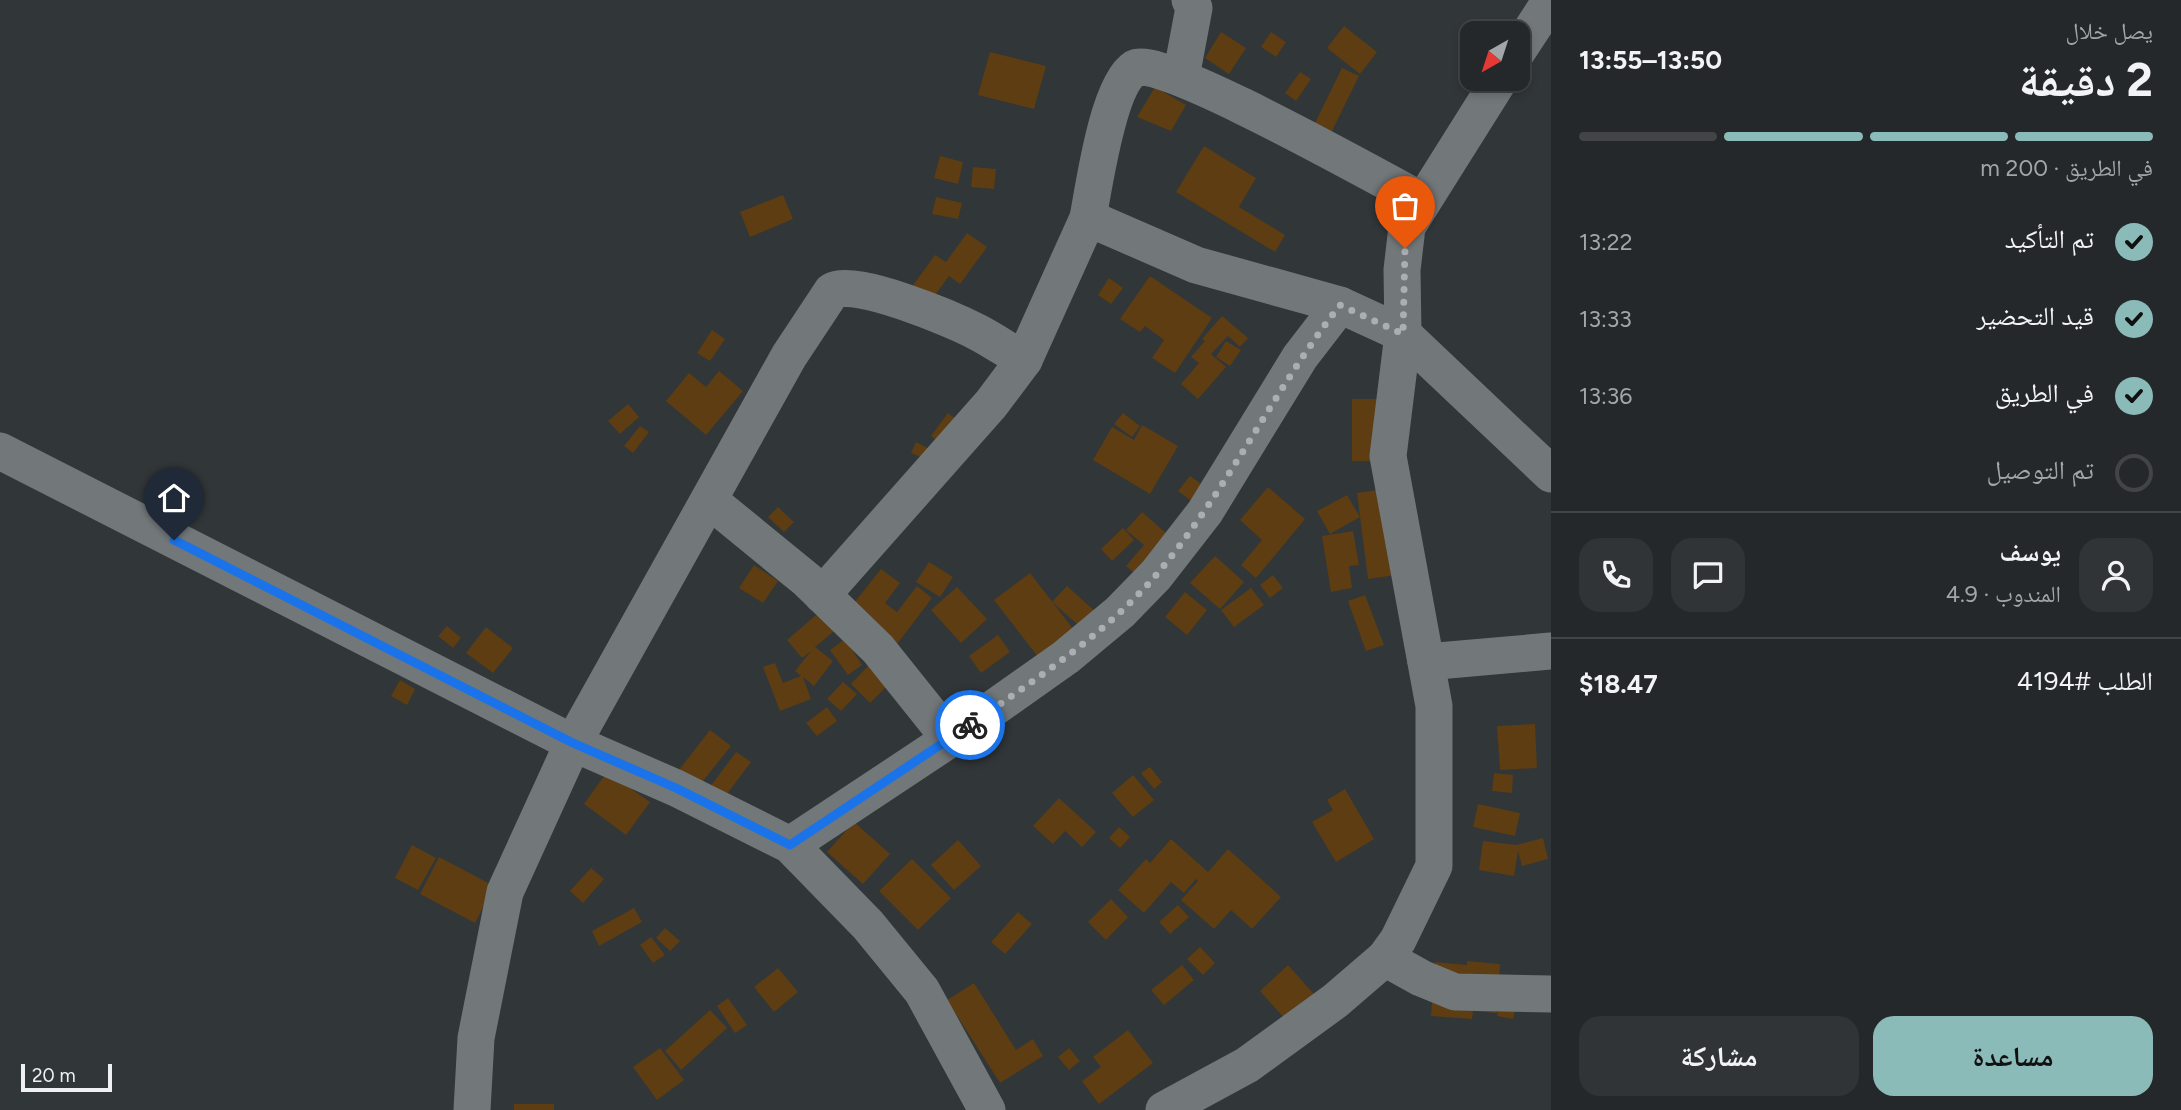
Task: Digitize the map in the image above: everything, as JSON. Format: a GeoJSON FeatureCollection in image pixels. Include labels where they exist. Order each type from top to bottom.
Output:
{"type":"FeatureCollection","features":[{"type":"Feature","properties":{"kind":"street"},"geometry":{"type":"LineString","coordinates":[[1181,77],[1194,8],[1190,0]]}},
{"type":"Feature","properties":{"kind":"street"},"geometry":{"type":"LineString","coordinates":[[1530,32],[1551,0]]}},
{"type":"Feature","properties":{"kind":"street"},"geometry":{"type":"LineString","coordinates":[[822,594],[991,404],[1024,360],[1088,218],[1108,120],[1123,81],[1137,67],[1145,66],[1181,77],[1212,90],[1423,201]]}},
{"type":"Feature","properties":{"kind":"street"},"geometry":{"type":"LineString","coordinates":[[1164,1110],[1247,1065],[1335,1001],[1385,958],[1398,940],[1434,866],[1434,706],[1388,456],[1403,334],[1402,270],[1407,227],[1492,91]]}},
{"type":"Feature","properties":{"kind":"street"},"geometry":{"type":"LineString","coordinates":[[1088,218],[1196,265],[1340,305],[1403,334],[1551,474]]}},
{"type":"Feature","properties":{"kind":"street"},"geometry":{"type":"LineString","coordinates":[[472,1110],[476,1038],[505,892],[573,743],[789,356],[824,301],[840,287],[860,290],[923,310],[977,332],[1024,360]]}},
{"type":"Feature","properties":{"kind":"street"},"geometry":{"type":"LineString","coordinates":[[790,845],[950,739],[1066,657],[1120,612],[1156,575],[1205,512],[1300,357],[1340,305]]}},
{"type":"Feature","properties":{"kind":"street"},"geometry":{"type":"LineString","coordinates":[[0,452],[573,743],[676,788],[790,845],[869,925],[922,991],[987,1110]]}},
{"type":"Feature","properties":{"kind":"street"},"geometry":{"type":"LineString","coordinates":[[709,500],[822,594],[878,649],[950,739]]}},
{"type":"Feature","properties":{"kind":"street"},"geometry":{"type":"LineString","coordinates":[[1426,662],[1551,651]]}},
{"type":"Feature","properties":{"kind":"street"},"geometry":{"type":"LineString","coordinates":[[1385,958],[1455,992],[1551,993]]}},
{"type":"Feature","properties":{"kind":"building"},"geometry":{"type":"Polygon","coordinates":[[[1344,26],[1377,52],[1360,74],[1327,48],[1344,26]]]}},
{"type":"Feature","properties":{"kind":"building"},"geometry":{"type":"Polygon","coordinates":[[[1221,32],[1246,48],[1229,74],[1205,58],[1221,32]]]}},
{"type":"Feature","properties":{"kind":"building"},"geometry":{"type":"Polygon","coordinates":[[[1271,32],[1286,42],[1276,57],[1261,47],[1271,32]]]}},
{"type":"Feature","properties":{"kind":"building"},"geometry":{"type":"Polygon","coordinates":[[[990,52],[1046,66],[1034,109],[978,95],[990,52]]]}},
{"type":"Feature","properties":{"kind":"building"},"geometry":{"type":"Polygon","coordinates":[[[1342,68],[1359,76],[1331,133],[1314,125],[1342,68]]]}},
{"type":"Feature","properties":{"kind":"building"},"geometry":{"type":"Polygon","coordinates":[[[1300,72],[1311,79],[1296,101],[1285,93],[1300,72]]]}},
{"type":"Feature","properties":{"kind":"building"},"geometry":{"type":"Polygon","coordinates":[[[1155,87],[1186,105],[1171,131],[1137,117],[1155,87]]]}},
{"type":"Feature","properties":{"kind":"building"},"geometry":{"type":"Polygon","coordinates":[[[1204,146],[1256,178],[1239,207],[1285,235],[1275,252],[1176,192],[1204,146]]]}},
{"type":"Feature","properties":{"kind":"building"},"geometry":{"type":"Polygon","coordinates":[[[940,156],[963,162],[958,184],[934,178],[940,156]]]}},
{"type":"Feature","properties":{"kind":"building"},"geometry":{"type":"Polygon","coordinates":[[[973,167],[996,169],[994,189],[971,187],[973,167]]]}},
{"type":"Feature","properties":{"kind":"building"},"geometry":{"type":"Polygon","coordinates":[[[783,195],[793,219],[750,237],[740,212],[783,195]]]}},
{"type":"Feature","properties":{"kind":"building"},"geometry":{"type":"Polygon","coordinates":[[[936,197],[962,203],[958,219],[932,214],[936,197]]]}},
{"type":"Feature","properties":{"kind":"building"},"geometry":{"type":"Polygon","coordinates":[[[967,233],[987,247],[960,284],[949,276],[925,309],[906,295],[935,255],[946,262],[967,233]]]}},
{"type":"Feature","properties":{"kind":"building"},"geometry":{"type":"Polygon","coordinates":[[[1150,276],[1212,318],[1175,373],[1152,358],[1164,340],[1145,326],[1140,332],[1120,319],[1150,276]]]}},
{"type":"Feature","properties":{"kind":"building"},"geometry":{"type":"Polygon","coordinates":[[[1109,278],[1123,288],[1111,304],[1098,295],[1109,278]]]}},
{"type":"Feature","properties":{"kind":"building"},"geometry":{"type":"Polygon","coordinates":[[[1222,316],[1248,338],[1240,347],[1228,336],[1211,354],[1226,367],[1198,399],[1181,384],[1199,363],[1191,357],[1222,316]]]}},
{"type":"Feature","properties":{"kind":"building"},"geometry":{"type":"Polygon","coordinates":[[[712,330],[725,339],[710,361],[697,353],[712,330]]]}},
{"type":"Feature","properties":{"kind":"building"},"geometry":{"type":"Polygon","coordinates":[[[1226,341],[1241,350],[1230,366],[1216,357],[1226,341]]]}},
{"type":"Feature","properties":{"kind":"building"},"geometry":{"type":"Polygon","coordinates":[[[719,371],[743,391],[706,435],[666,401],[689,373],[706,387],[719,371]]]}},
{"type":"Feature","properties":{"kind":"building"},"geometry":{"type":"Polygon","coordinates":[[[1352,399],[1384,399],[1384,461],[1352,461],[1352,399]]]}},
{"type":"Feature","properties":{"kind":"building"},"geometry":{"type":"Polygon","coordinates":[[[628,404],[639,417],[620,434],[608,421],[628,404]]]}},
{"type":"Feature","properties":{"kind":"building"},"geometry":{"type":"Polygon","coordinates":[[[948,413],[975,434],[958,457],[931,436],[948,413]]]}},
{"type":"Feature","properties":{"kind":"building"},"geometry":{"type":"Polygon","coordinates":[[[1123,413],[1140,426],[1132,437],[1114,424],[1123,413]]]}},
{"type":"Feature","properties":{"kind":"building"},"geometry":{"type":"Polygon","coordinates":[[[1142,425],[1178,446],[1150,494],[1093,460],[1112,427],[1134,440],[1142,425]]]}},
{"type":"Feature","properties":{"kind":"building"},"geometry":{"type":"Polygon","coordinates":[[[640,426],[649,432],[633,453],[624,446],[640,426]]]}},
{"type":"Feature","properties":{"kind":"building"},"geometry":{"type":"Polygon","coordinates":[[[916,442],[935,452],[931,461],[911,453],[916,442]]]}},
{"type":"Feature","properties":{"kind":"building"},"geometry":{"type":"Polygon","coordinates":[[[1190,476],[1226,502],[1197,505],[1178,491],[1190,476]]]}},
{"type":"Feature","properties":{"kind":"building"},"geometry":{"type":"Polygon","coordinates":[[[1268,487],[1305,519],[1256,578],[1241,565],[1262,540],[1240,520],[1268,487]]]}},
{"type":"Feature","properties":{"kind":"building"},"geometry":{"type":"Polygon","coordinates":[[[1385,489],[1397,575],[1368,579],[1357,493],[1385,489]]]}},
{"type":"Feature","properties":{"kind":"building"},"geometry":{"type":"Polygon","coordinates":[[[1347,495],[1360,517],[1330,534],[1317,511],[1347,495]]]}},
{"type":"Feature","properties":{"kind":"building"},"geometry":{"type":"Polygon","coordinates":[[[778,507],[794,522],[784,532],[768,517],[778,507]]]}},
{"type":"Feature","properties":{"kind":"building"},"geometry":{"type":"Polygon","coordinates":[[[1142,512],[1184,549],[1151,587],[1126,566],[1144,545],[1126,530],[1142,512]]]}},
{"type":"Feature","properties":{"kind":"building"},"geometry":{"type":"Polygon","coordinates":[[[1123,528],[1134,540],[1112,561],[1101,549],[1123,528]]]}},
{"type":"Feature","properties":{"kind":"building"},"geometry":{"type":"Polygon","coordinates":[[[1353,531],[1359,565],[1349,566],[1352,588],[1331,592],[1322,536],[1353,531]]]}},
{"type":"Feature","properties":{"kind":"building"},"geometry":{"type":"Polygon","coordinates":[[[1215,556],[1244,582],[1220,609],[1190,583],[1215,556]]]}},
{"type":"Feature","properties":{"kind":"building"},"geometry":{"type":"Polygon","coordinates":[[[929,562],[953,577],[940,597],[916,582],[929,562]]]}},
{"type":"Feature","properties":{"kind":"building"},"geometry":{"type":"Polygon","coordinates":[[[754,565],[778,581],[763,603],[739,588],[754,565]]]}},
{"type":"Feature","properties":{"kind":"building"},"geometry":{"type":"Polygon","coordinates":[[[881,569],[900,583],[885,603],[897,612],[917,586],[932,598],[897,644],[850,608],[881,569]]]}},
{"type":"Feature","properties":{"kind":"building"},"geometry":{"type":"Polygon","coordinates":[[[1030,573],[1074,630],[1038,657],[994,600],[1030,573]]]}},
{"type":"Feature","properties":{"kind":"building"},"geometry":{"type":"Polygon","coordinates":[[[1273,575],[1283,588],[1270,598],[1260,585],[1273,575]]]}},
{"type":"Feature","properties":{"kind":"building"},"geometry":{"type":"Polygon","coordinates":[[[1067,586],[1097,613],[1083,629],[1052,602],[1067,586]]]}},
{"type":"Feature","properties":{"kind":"building"},"geometry":{"type":"Polygon","coordinates":[[[957,587],[987,619],[961,643],[931,610],[957,587]]]}},
{"type":"Feature","properties":{"kind":"building"},"geometry":{"type":"Polygon","coordinates":[[[1251,588],[1264,605],[1234,627],[1221,610],[1251,588]]]}},
{"type":"Feature","properties":{"kind":"building"},"geometry":{"type":"Polygon","coordinates":[[[1185,592],[1207,610],[1187,635],[1165,617],[1185,592]]]}},
{"type":"Feature","properties":{"kind":"building"},"geometry":{"type":"Polygon","coordinates":[[[1365,595],[1384,645],[1366,651],[1348,601],[1365,595]]]}},
{"type":"Feature","properties":{"kind":"building"},"geometry":{"type":"Polygon","coordinates":[[[823,609],[839,627],[815,647],[833,661],[814,686],[803,677],[811,699],[780,711],[763,667],[775,663],[783,683],[801,676],[795,671],[811,651],[802,658],[787,640],[823,609]]]}},
{"type":"Feature","properties":{"kind":"building"},"geometry":{"type":"Polygon","coordinates":[[[447,626],[461,638],[453,648],[438,636],[447,626]]]}},
{"type":"Feature","properties":{"kind":"building"},"geometry":{"type":"Polygon","coordinates":[[[486,627],[513,648],[493,673],[466,653],[486,627]]]}},
{"type":"Feature","properties":{"kind":"building"},"geometry":{"type":"Polygon","coordinates":[[[998,635],[1010,652],[981,673],[969,656],[998,635]]]}},
{"type":"Feature","properties":{"kind":"building"},"geometry":{"type":"Polygon","coordinates":[[[845,639],[862,665],[848,675],[830,650],[845,639]]]}},
{"type":"Feature","properties":{"kind":"building"},"geometry":{"type":"Polygon","coordinates":[[[869,665],[889,684],[870,703],[851,684],[869,665]]]}},
{"type":"Feature","properties":{"kind":"building"},"geometry":{"type":"Polygon","coordinates":[[[400,680],[415,689],[407,705],[391,696],[400,680]]]}},
{"type":"Feature","properties":{"kind":"building"},"geometry":{"type":"Polygon","coordinates":[[[843,682],[857,694],[841,711],[827,699],[843,682]]]}},
{"type":"Feature","properties":{"kind":"building"},"geometry":{"type":"Polygon","coordinates":[[[827,707],[837,721],[817,736],[806,723],[827,707]]]}},
{"type":"Feature","properties":{"kind":"building"},"geometry":{"type":"Polygon","coordinates":[[[1535,724],[1537,768],[1500,770],[1497,726],[1535,724]]]}},
{"type":"Feature","properties":{"kind":"building"},"geometry":{"type":"Polygon","coordinates":[[[710,730],[731,746],[699,786],[679,770],[710,730]]]}},
{"type":"Feature","properties":{"kind":"building"},"geometry":{"type":"Polygon","coordinates":[[[736,752],[751,762],[721,802],[707,791],[736,752]]]}},
{"type":"Feature","properties":{"kind":"building"},"geometry":{"type":"Polygon","coordinates":[[[1150,767],[1162,782],[1154,789],[1141,773],[1150,767]]]}},
{"type":"Feature","properties":{"kind":"building"},"geometry":{"type":"Polygon","coordinates":[[[607,772],[650,802],[626,835],[584,804],[607,772]]]}},
{"type":"Feature","properties":{"kind":"building"},"geometry":{"type":"Polygon","coordinates":[[[1494,773],[1513,775],[1512,793],[1492,791],[1494,773]]]}},
{"type":"Feature","properties":{"kind":"building"},"geometry":{"type":"Polygon","coordinates":[[[1133,775],[1154,800],[1133,817],[1112,793],[1133,775]]]}},
{"type":"Feature","properties":{"kind":"building"},"geometry":{"type":"Polygon","coordinates":[[[1345,789],[1374,839],[1336,862],[1312,822],[1333,810],[1327,800],[1345,789]]]}},
{"type":"Feature","properties":{"kind":"building"},"geometry":{"type":"Polygon","coordinates":[[[1059,798],[1096,832],[1082,847],[1065,831],[1053,844],[1033,826],[1059,798]]]}},
{"type":"Feature","properties":{"kind":"building"},"geometry":{"type":"Polygon","coordinates":[[[1478,804],[1520,813],[1515,836],[1473,827],[1478,804]]]}},
{"type":"Feature","properties":{"kind":"building"},"geometry":{"type":"Polygon","coordinates":[[[854,822],[890,854],[863,884],[827,852],[854,822]]]}},
{"type":"Feature","properties":{"kind":"building"},"geometry":{"type":"Polygon","coordinates":[[[1119,827],[1130,837],[1120,848],[1109,838],[1119,827]]]}},
{"type":"Feature","properties":{"kind":"building"},"geometry":{"type":"Polygon","coordinates":[[[1543,838],[1548,859],[1522,866],[1518,851],[1514,876],[1479,870],[1483,841],[1516,845],[1543,838]]]}},
{"type":"Feature","properties":{"kind":"building"},"geometry":{"type":"Polygon","coordinates":[[[1171,839],[1208,872],[1228,849],[1281,897],[1252,929],[1231,910],[1214,929],[1181,900],[1198,881],[1196,879],[1184,893],[1171,882],[1144,913],[1118,890],[1146,859],[1150,863],[1171,839]]]}},
{"type":"Feature","properties":{"kind":"building"},"geometry":{"type":"Polygon","coordinates":[[[958,840],[981,866],[954,890],[931,865],[958,840]]]}},
{"type":"Feature","properties":{"kind":"building"},"geometry":{"type":"Polygon","coordinates":[[[412,845],[436,858],[418,890],[395,878],[412,845]]]}},
{"type":"Feature","properties":{"kind":"building"},"geometry":{"type":"Polygon","coordinates":[[[439,857],[494,886],[475,923],[420,894],[439,857]]]}},
{"type":"Feature","properties":{"kind":"building"},"geometry":{"type":"Polygon","coordinates":[[[912,859],[951,898],[918,930],[879,891],[912,859]]]}},
{"type":"Feature","properties":{"kind":"building"},"geometry":{"type":"Polygon","coordinates":[[[591,868],[604,879],[583,903],[570,891],[591,868]]]}},
{"type":"Feature","properties":{"kind":"building"},"geometry":{"type":"Polygon","coordinates":[[[1111,899],[1128,917],[1106,940],[1088,922],[1111,899]]]}},
{"type":"Feature","properties":{"kind":"building"},"geometry":{"type":"Polygon","coordinates":[[[1178,905],[1189,917],[1170,934],[1159,922],[1178,905]]]}},
{"type":"Feature","properties":{"kind":"building"},"geometry":{"type":"Polygon","coordinates":[[[634,908],[642,922],[599,946],[592,931],[634,908]]]}},
{"type":"Feature","properties":{"kind":"building"},"geometry":{"type":"Polygon","coordinates":[[[1018,912],[1032,924],[1005,954],[991,942],[1018,912]]]}},
{"type":"Feature","properties":{"kind":"building"},"geometry":{"type":"Polygon","coordinates":[[[665,928],[680,941],[670,951],[656,938],[665,928]]]}},
{"type":"Feature","properties":{"kind":"building"},"geometry":{"type":"Polygon","coordinates":[[[651,937],[665,955],[653,963],[640,945],[651,937]]]}},
{"type":"Feature","properties":{"kind":"building"},"geometry":{"type":"Polygon","coordinates":[[[1200,947],[1215,963],[1203,975],[1187,959],[1200,947]]]}},
{"type":"Feature","properties":{"kind":"building"},"geometry":{"type":"Polygon","coordinates":[[[1467,961],[1500,964],[1497,1013],[1473,1011],[1472,1019],[1431,1016],[1435,962],[1467,965],[1467,961]]]}},
{"type":"Feature","properties":{"kind":"building"},"geometry":{"type":"Polygon","coordinates":[[[1182,965],[1194,980],[1164,1005],[1151,990],[1182,965]]]}},
{"type":"Feature","properties":{"kind":"building"},"geometry":{"type":"Polygon","coordinates":[[[1288,965],[1321,1002],[1293,1028],[1260,991],[1288,965]]]}},
{"type":"Feature","properties":{"kind":"building"},"geometry":{"type":"Polygon","coordinates":[[[778,968],[798,992],[774,1012],[754,987],[778,968]]]}},
{"type":"Feature","properties":{"kind":"building"},"geometry":{"type":"Polygon","coordinates":[[[1505,977],[1521,980],[1513,1019],[1497,1016],[1505,977]]]}},
{"type":"Feature","properties":{"kind":"building"},"geometry":{"type":"Polygon","coordinates":[[[974,983],[1016,1050],[1033,1039],[1043,1056],[1000,1083],[947,1000],[974,983]]]}},
{"type":"Feature","properties":{"kind":"building"},"geometry":{"type":"Polygon","coordinates":[[[728,998],[747,1025],[735,1033],[717,1006],[728,998]]]}},
{"type":"Feature","properties":{"kind":"building"},"geometry":{"type":"Polygon","coordinates":[[[710,1010],[727,1028],[681,1070],[665,1051],[710,1010]]]}},
{"type":"Feature","properties":{"kind":"building"},"geometry":{"type":"Polygon","coordinates":[[[1128,1030],[1153,1063],[1099,1104],[1082,1081],[1101,1067],[1093,1057],[1128,1030]]]}},
{"type":"Feature","properties":{"kind":"building"},"geometry":{"type":"Polygon","coordinates":[[[660,1048],[684,1080],[657,1100],[633,1067],[660,1048]]]}},
{"type":"Feature","properties":{"kind":"building"},"geometry":{"type":"Polygon","coordinates":[[[1069,1048],[1080,1061],[1069,1070],[1058,1057],[1069,1048]]]}},
{"type":"Feature","properties":{"kind":"building"},"geometry":{"type":"Polygon","coordinates":[[[514,1104],[554,1104],[554,1110],[514,1110],[514,1104]]]}},
{"type":"Feature","properties":{"kind":"way so far"},"geometry":{"type":"LineString","coordinates":[[970,725],[1066,657],[1120,612],[1156,575],[1205,512],[1300,357],[1340,305],[1403,334],[1402,270],[1405,248]]}},
{"type":"Feature","properties":{"kind":"route"},"geometry":{"type":"LineString","coordinates":[[174,540],[573,743],[676,788],[790,845],[970,725]]}}]}
